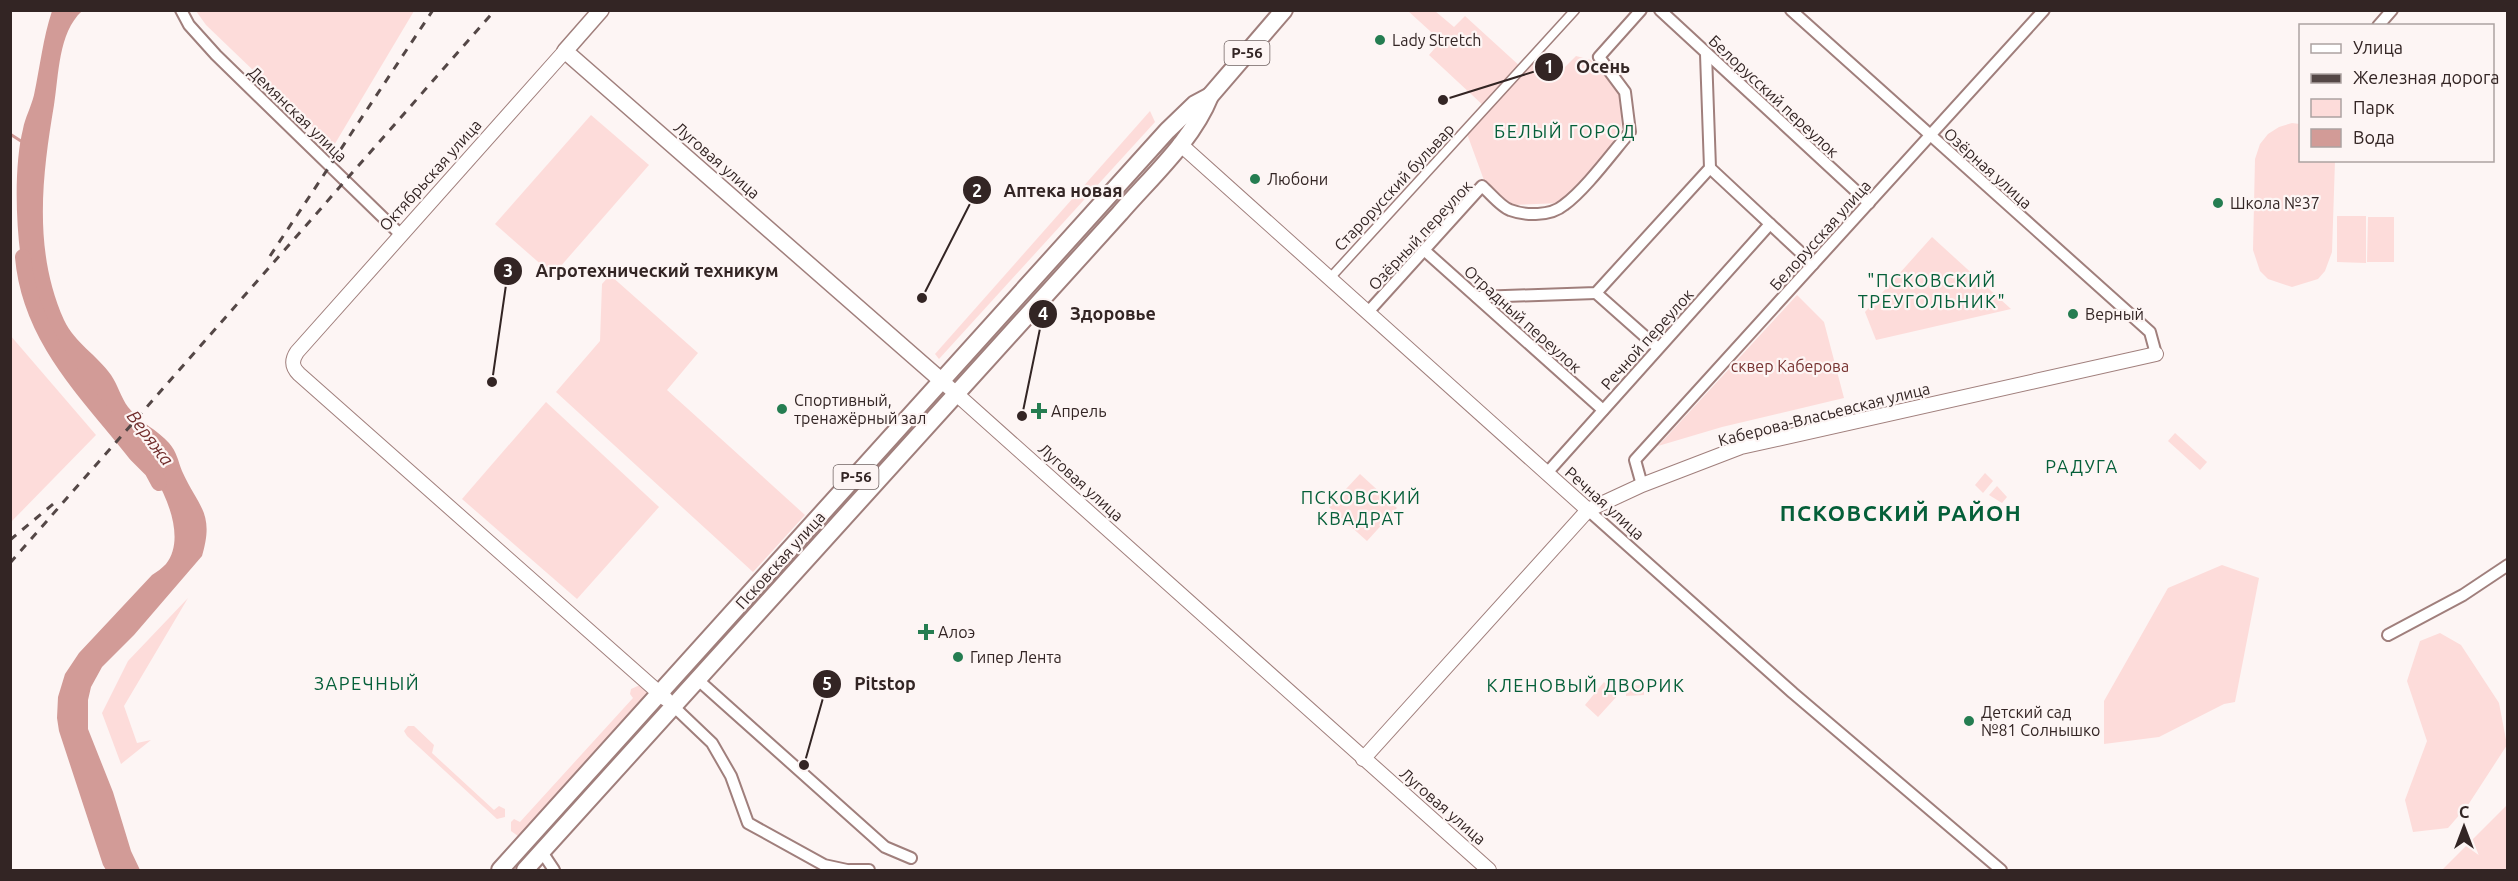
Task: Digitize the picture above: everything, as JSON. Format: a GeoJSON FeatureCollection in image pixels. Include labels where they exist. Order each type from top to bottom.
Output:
{"type":"FeatureCollection","features":[{"type":"Feature","properties":{"kind":"main road","name":"Октябрьская улица"},"geometry":{"type":"LineString","coordinates":[[565,51],[601,10]]}},
{"type":"Feature","properties":{"kind":"main road","name":"Псковская улица"},"geometry":{"type":"LineString","coordinates":[[525,870],[1120,213],[1186,149],[1210,96],[1284,10]]}},
{"type":"Feature","properties":{"kind":"main road","name":"Луговая улица"},"geometry":{"type":"LineString","coordinates":[[565,51],[943,382]]}},
{"type":"Feature","properties":{"kind":"main road","name":"Псковская улица"},"geometry":{"type":"LineString","coordinates":[[500,870],[1175,123],[1195,104],[1210,96]]}},
{"type":"Feature","properties":{"kind":"main road"},"geometry":{"type":"LineString","coordinates":[[1107,199],[1107,210],[1120,213]]}},
{"type":"Feature","properties":{"kind":"street","name":"Демянская улица"},"geometry":{"type":"LineString","coordinates":[[181,10],[189,25],[216,55],[401,235]]}},
{"type":"Feature","properties":{"kind":"street","name":"Старорусский бульвар"},"geometry":{"type":"LineString","coordinates":[[1331,277],[1575,10]]}},
{"type":"Feature","properties":{"kind":"street","name":"Озёрный переулок"},"geometry":{"type":"LineString","coordinates":[[1369,311],[1482,186],[1509,210],[1535,214],[1550,212],[1564,206],[1592,176],[1630,132],[1625,92],[1599,57],[1641,10]]}},
{"type":"Feature","properties":{"kind":"street","name":"Белорусский переулок"},"geometry":{"type":"LineString","coordinates":[[1660,10],[1869,203]]}},
{"type":"Feature","properties":{"kind":"street","name":"Озёрная улица"},"geometry":{"type":"LineString","coordinates":[[1791,10],[2150,332],[2156,354]]}},
{"type":"Feature","properties":{"kind":"street","name":"Белорусская улица"},"geometry":{"type":"LineString","coordinates":[[1642,485],[1635,460],[2044,10]]}},
{"type":"Feature","properties":{"kind":"street"},"geometry":{"type":"LineString","coordinates":[[2380,24],[2392,10]]}},
{"type":"Feature","properties":{"kind":"street","name":"Октябрьская улица"},"geometry":{"type":"LineString","coordinates":[[565,51],[297,352],[293,358],[293,366],[403,468],[660,694]]}},
{"type":"Feature","properties":{"kind":"street"},"geometry":{"type":"LineString","coordinates":[[1596,293],[1710,168],[1706,54]]}},
{"type":"Feature","properties":{"kind":"street","name":"Речная улица"},"geometry":{"type":"LineString","coordinates":[[1186,149],[1793,693],[2001,870]]}},
{"type":"Feature","properties":{"kind":"street"},"geometry":{"type":"LineString","coordinates":[[1710,168],[1813,264]]}},
{"type":"Feature","properties":{"kind":"street","name":"Речной переулок"},"geometry":{"type":"LineString","coordinates":[[1547,473],[1770,225]]}},
{"type":"Feature","properties":{"kind":"street","name":"Отрадный переулок"},"geometry":{"type":"LineString","coordinates":[[1424,250],[1603,410]]}},
{"type":"Feature","properties":{"kind":"street"},"geometry":{"type":"LineString","coordinates":[[1477,297],[1596,293],[1658,348]]}},
{"type":"Feature","properties":{"kind":"street","name":"Каберова-Власьевская улица"},"geometry":{"type":"LineString","coordinates":[[1363,759],[1588,510],[1642,485],[1741,447],[2156,354]]}},
{"type":"Feature","properties":{"kind":"street","name":"Луговая улица"},"geometry":{"type":"LineString","coordinates":[[943,382],[1490,870]]}},
{"type":"Feature","properties":{"kind":"street"},"geometry":{"type":"LineString","coordinates":[[2388,635],[2463,595],[2508,565]]}},
{"type":"Feature","properties":{"kind":"street"},"geometry":{"type":"LineString","coordinates":[[697,679],[885,847],[911,858]]}},
{"type":"Feature","properties":{"kind":"street"},"geometry":{"type":"LineString","coordinates":[[660,694],[712,743],[731,776],[748,823],[824,865],[849,870],[869,870]]}},
{"type":"Feature","properties":{"kind":"street"},"geometry":{"type":"LineString","coordinates":[[542,852],[554,870]]}},
{"type":"Feature","properties":{"kind":"green space"},"geometry":{"type":"Polygon","coordinates":[[[196,11],[414,11],[333,147],[206,25],[196,11]]]}},
{"type":"Feature","properties":{"kind":"green space"},"geometry":{"type":"Polygon","coordinates":[[[1408,11],[1435,11],[1454,27],[1465,16],[1522,68],[1541,47],[1564,68],[1576,56],[1591,60],[1620,89],[1622,136],[1561,203],[1513,205],[1485,183],[1466,131],[1486,108],[1429,55],[1441,41],[1408,11]]]}},
{"type":"Feature","properties":{"kind":"green space"},"geometry":{"type":"Polygon","coordinates":[[[1150,111],[1155,122],[939,359],[935,354],[1150,111]]]}},
{"type":"Feature","properties":{"kind":"green space"},"geometry":{"type":"Polygon","coordinates":[[[591,115],[649,165],[553,275],[495,224],[591,115]]]}},
{"type":"Feature","properties":{"kind":"green space"},"geometry":{"type":"Polygon","coordinates":[[[2292,123],[2299,124],[2299,162],[2335,162],[2332,252],[2325,271],[2318,279],[2292,287],[2268,279],[2260,271],[2253,250],[2255,159],[2260,144],[2268,134],[2292,123]]]}},
{"type":"Feature","properties":{"kind":"green space"},"geometry":{"type":"Polygon","coordinates":[[[2337,216],[2366,216],[2366,263],[2337,262],[2337,216]]]}},
{"type":"Feature","properties":{"kind":"green space"},"geometry":{"type":"Polygon","coordinates":[[[2368,217],[2394,217],[2394,262],[2367,262],[2368,217]]]}},
{"type":"Feature","properties":{"kind":"green space"},"geometry":{"type":"Polygon","coordinates":[[[1932,237],[2011,309],[1876,340],[1865,312],[1932,237]]]}},
{"type":"Feature","properties":{"kind":"green space"},"geometry":{"type":"Polygon","coordinates":[[[610,275],[698,353],[667,390],[805,515],[753,572],[556,392],[600,341],[602,284],[610,275]]]}},
{"type":"Feature","properties":{"kind":"green space","name":"сквер Каберова"},"geometry":{"type":"Polygon","coordinates":[[[1797,295],[1824,322],[1844,398],[1722,427],[1658,446],[1797,295]]]}},
{"type":"Feature","properties":{"kind":"green space"},"geometry":{"type":"Polygon","coordinates":[[[10,335],[96,435],[11,522],[10,522],[10,335]]]}},
{"type":"Feature","properties":{"kind":"green space"},"geometry":{"type":"Polygon","coordinates":[[[546,402],[659,507],[577,599],[462,499],[546,402]]]}},
{"type":"Feature","properties":{"kind":"green space"},"geometry":{"type":"Polygon","coordinates":[[[2175,433],[2207,462],[2200,470],[2168,441],[2175,433]]]}},
{"type":"Feature","properties":{"kind":"green space"},"geometry":{"type":"Polygon","coordinates":[[[1985,473],[1993,481],[1983,493],[1975,485],[1985,473]]]}},
{"type":"Feature","properties":{"kind":"green space"},"geometry":{"type":"Polygon","coordinates":[[[1360,474],[1397,508],[1367,541],[1329,507],[1360,474]]]}},
{"type":"Feature","properties":{"kind":"green space"},"geometry":{"type":"Polygon","coordinates":[[[1997,486],[2007,497],[2002,503],[1989,495],[1997,486]]]}},
{"type":"Feature","properties":{"kind":"green space"},"geometry":{"type":"Polygon","coordinates":[[[2222,565],[2259,578],[2235,702],[2224,704],[2159,737],[2104,744],[2104,701],[2168,588],[2222,565]]]}},
{"type":"Feature","properties":{"kind":"green space"},"geometry":{"type":"Polygon","coordinates":[[[188,598],[124,706],[137,743],[151,740],[121,764],[102,713],[128,661],[188,598]]]}},
{"type":"Feature","properties":{"kind":"green space"},"geometry":{"type":"Polygon","coordinates":[[[2440,633],[2461,645],[2499,703],[2507,745],[2468,805],[2448,828],[2413,832],[2405,800],[2427,741],[2407,681],[2420,641],[2440,633]]]}},
{"type":"Feature","properties":{"kind":"green space"},"geometry":{"type":"Polygon","coordinates":[[[1604,682],[1618,695],[1598,717],[1585,705],[1604,682]]]}},
{"type":"Feature","properties":{"kind":"green space"},"geometry":{"type":"Polygon","coordinates":[[[640,685],[649,693],[522,836],[511,831],[511,822],[514,819],[520,822],[633,698],[630,694],[631,689],[640,685]]]}},
{"type":"Feature","properties":{"kind":"green space"},"geometry":{"type":"Polygon","coordinates":[[[1644,685],[1644,695],[1626,696],[1626,686],[1644,685]]]}},
{"type":"Feature","properties":{"kind":"green space"},"geometry":{"type":"Polygon","coordinates":[[[408,726],[414,726],[434,745],[432,753],[494,810],[499,806],[505,809],[505,817],[497,819],[407,736],[404,731],[408,726]]]}},
{"type":"Feature","properties":{"kind":"green space"},"geometry":{"type":"Polygon","coordinates":[[[2507,805],[2507,870],[2442,870],[2507,805]]]}},
{"type":"Feature","properties":{"kind":"water"},"geometry":{"type":"Polygon","coordinates":[[[52,11],[82,11],[74,20],[64,42],[46,159],[44,240],[54,294],[69,328],[111,375],[128,407],[172,446],[206,519],[206,541],[202,556],[134,635],[102,667],[91,687],[88,700],[88,729],[113,792],[131,851],[140,870],[106,870],[103,865],[59,731],[58,697],[65,674],[79,653],[152,575],[166,564],[173,552],[175,537],[168,506],[154,475],[138,452],[119,434],[88,388],[48,336],[35,313],[25,283],[17,215],[17,168],[23,129],[34,95],[52,11]]]}},
{"type":"Feature","properties":{"kind":"waterway"},"geometry":{"type":"LineString","coordinates":[[10,134],[24,143]]}},
{"type":"Feature","properties":{"kind":"waterway","name":"Веряжа"},"geometry":{"type":"LineString","coordinates":[[23,257],[28,287],[49,339],[81,386],[136,454],[152,470],[159,483]]}},
{"type":"Feature","properties":{"kind":"railway"},"geometry":{"type":"LineString","coordinates":[[270,256],[433,10]]}},
{"type":"Feature","properties":{"kind":"railway"},"geometry":{"type":"LineString","coordinates":[[10,563],[495,10]]}},
{"type":"Feature","properties":{"kind":"railway"},"geometry":{"type":"LineString","coordinates":[[10,540],[58,500]]}},
{"type":"Feature","properties":{"kind":"place","name":"Lady Stretch"},"geometry":{"type":"Point","coordinates":[1380,40]}},
{"type":"Feature","properties":{"kind":"place","name":"Осень"},"geometry":{"type":"Point","coordinates":[1443,100]}},
{"type":"Feature","properties":{"kind":"place","name":"Любони"},"geometry":{"type":"Point","coordinates":[1255,179]}},
{"type":"Feature","properties":{"kind":"place","name":"Школа №37"},"geometry":{"type":"Point","coordinates":[2218,203]}},
{"type":"Feature","properties":{"kind":"place","name":"Аптека новая"},"geometry":{"type":"Point","coordinates":[922,298]}},
{"type":"Feature","properties":{"kind":"place","name":"Верный"},"geometry":{"type":"Point","coordinates":[2073,314]}},
{"type":"Feature","properties":{"kind":"place","name":"Агротехнический техникум"},"geometry":{"type":"Point","coordinates":[492,382]}},
{"type":"Feature","properties":{"kind":"place","name":"Спортивный, тренажёрный зал"},"geometry":{"type":"Point","coordinates":[782,409]}},
{"type":"Feature","properties":{"kind":"place","name":"Апрель"},"geometry":{"type":"Point","coordinates":[1039,411]}},
{"type":"Feature","properties":{"kind":"place","name":"Здоровье"},"geometry":{"type":"Point","coordinates":[1022,416]}},
{"type":"Feature","properties":{"kind":"place","name":"Алоэ"},"geometry":{"type":"Point","coordinates":[926,632]}},
{"type":"Feature","properties":{"kind":"place","name":"Гипер Лента"},"geometry":{"type":"Point","coordinates":[958,657]}},
{"type":"Feature","properties":{"kind":"place","name":"Детский сад №81 Солнышко"},"geometry":{"type":"Point","coordinates":[1969,721]}},
{"type":"Feature","properties":{"kind":"place","name":"Pitstop"},"geometry":{"type":"Point","coordinates":[804,765]}},
{"type":"Feature","properties":{"kind":"district","name":"БЕЛЫЙ ГОРОД"},"geometry":{"type":"Point","coordinates":[1565,132]}},
{"type":"Feature","properties":{"kind":"district","name":"\"ПСКОВСКИЙ ТРЕУГОЛЬНИК\""},"geometry":{"type":"Point","coordinates":[1932,291]}},
{"type":"Feature","properties":{"kind":"district","name":"РАДУГА"},"geometry":{"type":"Point","coordinates":[2082,467]}},
{"type":"Feature","properties":{"kind":"district","name":"ПСКОВСКИЙ КВАДРАТ"},"geometry":{"type":"Point","coordinates":[1361,508]}},
{"type":"Feature","properties":{"kind":"district","name":"ПСКОВСКИЙ РАЙОН"},"geometry":{"type":"Point","coordinates":[1901,513]}},
{"type":"Feature","properties":{"kind":"district","name":"ЗАРЕЧНЫЙ"},"geometry":{"type":"Point","coordinates":[367,684]}},
{"type":"Feature","properties":{"kind":"district","name":"КЛЕНОВЫЙ ДВОРИК"},"geometry":{"type":"Point","coordinates":[1586,686]}}]}
